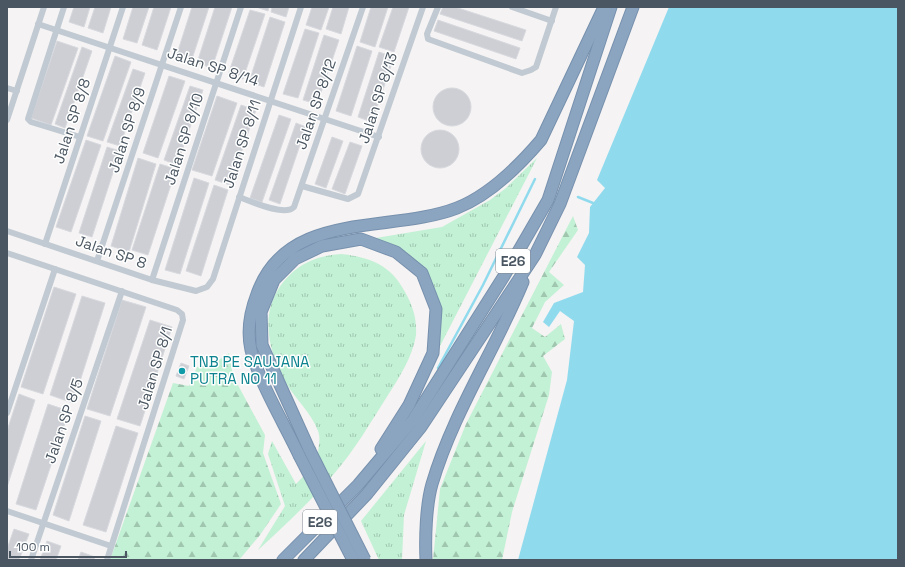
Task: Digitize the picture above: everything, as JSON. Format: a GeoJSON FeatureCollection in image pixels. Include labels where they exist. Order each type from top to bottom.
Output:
{"type":"FeatureCollection","features":[{"type":"Feature","properties":{"kind":"highway"},"geometry":{"type":"LineString","coordinates":[[365,560],[264,382],[251,350],[251,315],[259,287],[268,272],[280,258],[291,249],[319,233],[430,215],[457,208],[482,195],[505,177],[541,140],[604,7]]}},
{"type":"Feature","properties":{"kind":"highway","name":"E26"},"geometry":{"type":"LineString","coordinates":[[283,560],[358,485],[412,420],[504,276],[548,200],[611,7]]}},
{"type":"Feature","properties":{"kind":"highway","name":"E26"},"geometry":{"type":"LineString","coordinates":[[304,560],[367,494],[421,427],[534,255],[560,204],[634,7]]}},
{"type":"Feature","properties":{"kind":"highway"},"geometry":{"type":"LineString","coordinates":[[353,560],[304,452],[262,346],[261,312],[274,280],[295,259],[322,246],[361,239],[396,252],[422,273],[436,309],[433,353],[408,405],[358,485]]}},
{"type":"Feature","properties":{"kind":"highway"},"geometry":{"type":"LineString","coordinates":[[426,560],[425,539],[431,486],[452,430],[510,314],[534,255]]}},
{"type":"Feature","properties":{"kind":"street"},"geometry":{"type":"LineString","coordinates":[[7,120],[44,7]]}},
{"type":"Feature","properties":{"kind":"street"},"geometry":{"type":"LineString","coordinates":[[64,7],[28,119],[31,122],[80,137]]}},
{"type":"Feature","properties":{"kind":"street","name":"Jalan SP 8/8"},"geometry":{"type":"LineString","coordinates":[[45,244],[123,7]]}},
{"type":"Feature","properties":{"kind":"street","name":"Jalan SP 8/9"},"geometry":{"type":"LineString","coordinates":[[97,261],[181,7]]}},
{"type":"Feature","properties":{"kind":"street","name":"Jalan SP 8/10"},"geometry":{"type":"LineString","coordinates":[[152,280],[241,7]]}},
{"type":"Feature","properties":{"kind":"street","name":"Jalan SP 8/11"},"geometry":{"type":"LineString","coordinates":[[207,287],[214,279],[238,198],[301,7]]}},
{"type":"Feature","properties":{"kind":"street","name":"Jalan SP 8/12"},"geometry":{"type":"LineString","coordinates":[[238,198],[281,211],[292,209],[302,186],[363,7]]}},
{"type":"Feature","properties":{"kind":"street","name":"Jalan SP 8/13"},"geometry":{"type":"LineString","coordinates":[[302,186],[348,199],[356,196],[361,189],[423,7]]}},
{"type":"Feature","properties":{"kind":"street"},"geometry":{"type":"LineString","coordinates":[[438,7],[427,34],[428,39],[522,73],[532,70],[536,66],[556,7]]}},
{"type":"Feature","properties":{"kind":"street"},"geometry":{"type":"LineString","coordinates":[[512,7],[552,21]]}},
{"type":"Feature","properties":{"kind":"street","name":"Jalan SP 8/14"},"geometry":{"type":"LineString","coordinates":[[38,24],[379,137]]}},
{"type":"Feature","properties":{"kind":"street"},"geometry":{"type":"LineString","coordinates":[[7,88],[17,91]]}},
{"type":"Feature","properties":{"kind":"street","name":"Jalan SP 8"},"geometry":{"type":"LineString","coordinates":[[7,231],[152,280],[196,291],[207,287]]}},
{"type":"Feature","properties":{"kind":"street","name":"Jalan SP 8/1"},"geometry":{"type":"LineString","coordinates":[[7,253],[177,310],[182,314],[183,320],[107,560]]}},
{"type":"Feature","properties":{"kind":"street"},"geometry":{"type":"LineString","coordinates":[[8,409],[55,269]]}},
{"type":"Feature","properties":{"kind":"street","name":"Jalan SP 8/5"},"geometry":{"type":"LineString","coordinates":[[31,560],[122,291]]}},
{"type":"Feature","properties":{"kind":"street"},"geometry":{"type":"LineString","coordinates":[[7,512],[111,546]]}},
{"type":"Feature","properties":{"kind":"green space"},"geometry":{"type":"Polygon","coordinates":[[[537,158],[439,348],[440,310],[425,271],[398,249],[376,238],[442,227],[490,200],[506,188],[537,158]]]}},
{"type":"Feature","properties":{"kind":"green space"},"geometry":{"type":"Polygon","coordinates":[[[573,216],[578,230],[549,272],[564,285],[545,302],[532,328],[545,337],[561,324],[565,339],[543,356],[552,372],[549,395],[512,512],[502,560],[433,560],[440,489],[466,424],[573,216]]]}},
{"type":"Feature","properties":{"kind":"green space"},"geometry":{"type":"Polygon","coordinates":[[[341,254],[361,257],[379,264],[393,275],[399,283],[410,302],[415,318],[416,335],[412,351],[401,374],[369,426],[348,456],[315,495],[258,550],[285,506],[268,454],[272,441],[296,484],[319,460],[318,431],[307,412],[286,383],[271,347],[268,321],[270,309],[274,297],[281,285],[300,266],[315,259],[341,254]]]}},
{"type":"Feature","properties":{"kind":"green space"},"geometry":{"type":"Polygon","coordinates":[[[229,353],[233,376],[265,435],[263,453],[281,504],[260,535],[239,560],[110,560],[173,383],[189,386],[197,367],[216,362],[229,353]]]}},
{"type":"Feature","properties":{"kind":"green space"},"geometry":{"type":"Polygon","coordinates":[[[426,441],[404,515],[402,560],[379,560],[361,521],[426,441]]]}},
{"type":"Feature","properties":{"kind":"water"},"geometry":{"type":"Polygon","coordinates":[[[669,7],[898,7],[898,560],[518,560],[567,380],[574,321],[560,311],[549,327],[543,322],[554,303],[583,292],[585,265],[577,257],[589,233],[590,207],[605,188],[597,180],[669,7]]]}},
{"type":"Feature","properties":{"kind":"building"},"geometry":{"type":"Polygon","coordinates":[[[74,7],[90,7],[84,27],[69,22],[74,7]]]}},
{"type":"Feature","properties":{"kind":"building"},"geometry":{"type":"Polygon","coordinates":[[[95,7],[111,7],[103,33],[88,28],[95,7]]]}},
{"type":"Feature","properties":{"kind":"building"},"geometry":{"type":"Polygon","coordinates":[[[133,7],[149,7],[137,43],[123,39],[133,7]]]}},
{"type":"Feature","properties":{"kind":"building"},"geometry":{"type":"Polygon","coordinates":[[[154,7],[171,7],[157,50],[142,45],[154,7]]]}},
{"type":"Feature","properties":{"kind":"building"},"geometry":{"type":"Polygon","coordinates":[[[192,7],[209,7],[191,62],[176,57],[192,7]]]}},
{"type":"Feature","properties":{"kind":"building"},"geometry":{"type":"Polygon","coordinates":[[[215,7],[232,7],[212,68],[197,63],[215,7]]]}},
{"type":"Feature","properties":{"kind":"building"},"geometry":{"type":"Polygon","coordinates":[[[256,7],[269,7],[268,11],[256,7]]]}},
{"type":"Feature","properties":{"kind":"building"},"geometry":{"type":"Polygon","coordinates":[[[272,7],[289,7],[286,17],[271,12],[272,7]]]}},
{"type":"Feature","properties":{"kind":"building"},"geometry":{"type":"Polygon","coordinates":[[[312,7],[329,7],[321,30],[306,25],[312,7]]]}},
{"type":"Feature","properties":{"kind":"building"},"geometry":{"type":"Polygon","coordinates":[[[333,7],[349,7],[341,34],[326,29],[333,7]]]}},
{"type":"Feature","properties":{"kind":"building"},"geometry":{"type":"Polygon","coordinates":[[[371,7],[388,7],[375,47],[360,42],[371,7]]]}},
{"type":"Feature","properties":{"kind":"building"},"geometry":{"type":"Polygon","coordinates":[[[393,7],[409,7],[394,52],[379,47],[393,7]]]}},
{"type":"Feature","properties":{"kind":"building"},"geometry":{"type":"Polygon","coordinates":[[[443,7],[455,7],[526,30],[522,41],[440,14],[443,7]]]}},
{"type":"Feature","properties":{"kind":"building"},"geometry":{"type":"Polygon","coordinates":[[[250,10],[265,14],[243,79],[228,75],[250,10]]]}},
{"type":"Feature","properties":{"kind":"building"},"geometry":{"type":"Polygon","coordinates":[[[270,17],[285,22],[264,87],[249,82],[270,17]]]}},
{"type":"Feature","properties":{"kind":"building"},"geometry":{"type":"Polygon","coordinates":[[[438,20],[520,48],[516,59],[434,31],[438,20]]]}},
{"type":"Feature","properties":{"kind":"building"},"geometry":{"type":"Polygon","coordinates":[[[305,29],[319,33],[298,98],[283,94],[305,29]]]}},
{"type":"Feature","properties":{"kind":"building"},"geometry":{"type":"Polygon","coordinates":[[[324,35],[339,40],[317,104],[303,100],[324,35]]]}},
{"type":"Feature","properties":{"kind":"building"},"geometry":{"type":"Polygon","coordinates":[[[57,41],[78,48],[51,125],[31,118],[57,41]]]}},
{"type":"Feature","properties":{"kind":"building"},"geometry":{"type":"Polygon","coordinates":[[[357,46],[372,51],[351,116],[336,111],[357,46]]]}},
{"type":"Feature","properties":{"kind":"building"},"geometry":{"type":"Polygon","coordinates":[[[82,47],[92,51],[65,128],[55,124],[82,47]]]}},
{"type":"Feature","properties":{"kind":"building"},"geometry":{"type":"Polygon","coordinates":[[[379,52],[394,57],[372,122],[358,117],[379,52]]]}},
{"type":"Feature","properties":{"kind":"building"},"geometry":{"type":"Polygon","coordinates":[[[115,56],[131,62],[103,141],[87,136],[115,56]]]}},
{"type":"Feature","properties":{"kind":"building"},"geometry":{"type":"Polygon","coordinates":[[[133,69],[145,73],[120,146],[107,142],[133,69]]]}},
{"type":"Feature","properties":{"kind":"building"},"geometry":{"type":"Polygon","coordinates":[[[169,76],[185,81],[158,158],[143,153],[169,76]]]}},
{"type":"Feature","properties":{"kind":"building"},"geometry":{"type":"Polygon","coordinates":[[[190,86],[203,90],[177,165],[164,160],[190,86]]]}},
{"type":"Feature","properties":{"kind":"building"},"geometry":{"type":"Polygon","coordinates":[[[452,88],[462,91],[468,97],[471,107],[468,117],[462,123],[452,126],[442,123],[436,117],[433,107],[436,97],[442,91],[452,88]]]}},
{"type":"Feature","properties":{"kind":"building"},"geometry":{"type":"Polygon","coordinates":[[[217,96],[237,103],[212,176],[192,170],[217,96]]]}},
{"type":"Feature","properties":{"kind":"building"},"geometry":{"type":"Polygon","coordinates":[[[241,105],[256,110],[230,185],[215,180],[241,105]]]}},
{"type":"Feature","properties":{"kind":"building"},"geometry":{"type":"Polygon","coordinates":[[[279,115],[291,119],[262,202],[250,198],[279,115]]]}},
{"type":"Feature","properties":{"kind":"building"},"geometry":{"type":"Polygon","coordinates":[[[296,123],[306,127],[280,204],[269,200],[296,123]]]}},
{"type":"Feature","properties":{"kind":"building"},"geometry":{"type":"Polygon","coordinates":[[[440,130],[450,133],[456,139],[459,149],[456,159],[450,165],[440,168],[430,165],[424,159],[421,149],[424,139],[430,133],[440,130]]]}},
{"type":"Feature","properties":{"kind":"building"},"geometry":{"type":"Polygon","coordinates":[[[332,137],[343,141],[326,188],[315,184],[332,137]]]}},
{"type":"Feature","properties":{"kind":"building"},"geometry":{"type":"Polygon","coordinates":[[[86,140],[101,145],[71,232],[56,227],[86,140]]]}},
{"type":"Feature","properties":{"kind":"building"},"geometry":{"type":"Polygon","coordinates":[[[350,142],[362,146],[345,194],[332,189],[350,142]]]}},
{"type":"Feature","properties":{"kind":"building"},"geometry":{"type":"Polygon","coordinates":[[[107,147],[120,151],[92,237],[79,233],[107,147]]]}},
{"type":"Feature","properties":{"kind":"building"},"geometry":{"type":"Polygon","coordinates":[[[138,158],[156,164],[129,252],[111,246],[138,158]]]}},
{"type":"Feature","properties":{"kind":"building"},"geometry":{"type":"Polygon","coordinates":[[[160,164],[176,169],[148,255],[132,250],[160,164]]]}},
{"type":"Feature","properties":{"kind":"building"},"geometry":{"type":"Polygon","coordinates":[[[194,178],[209,183],[180,274],[165,270],[194,178]]]}},
{"type":"Feature","properties":{"kind":"building"},"geometry":{"type":"Polygon","coordinates":[[[214,185],[228,190],[201,276],[186,271],[214,185]]]}},
{"type":"Feature","properties":{"kind":"building"},"geometry":{"type":"Polygon","coordinates":[[[54,287],[76,294],[43,394],[21,387],[54,287]]]}},
{"type":"Feature","properties":{"kind":"building"},"geometry":{"type":"Polygon","coordinates":[[[82,296],[105,303],[73,403],[50,395],[82,296]]]}},
{"type":"Feature","properties":{"kind":"building"},"geometry":{"type":"Polygon","coordinates":[[[122,300],[146,307],[110,416],[87,409],[122,300]]]}},
{"type":"Feature","properties":{"kind":"building"},"geometry":{"type":"Polygon","coordinates":[[[150,320],[172,327],[140,426],[117,419],[150,320]]]}},
{"type":"Feature","properties":{"kind":"building","name":"TNB PE SAUJANA PUTRA NO 11"},"geometry":{"type":"Polygon","coordinates":[[[181,363],[189,366],[184,379],[176,376],[181,363]]]}},
{"type":"Feature","properties":{"kind":"building"},"geometry":{"type":"Polygon","coordinates":[[[19,394],[35,400],[7,487],[7,431],[19,394]]]}},
{"type":"Feature","properties":{"kind":"building"},"geometry":{"type":"Polygon","coordinates":[[[48,404],[69,411],[36,510],[16,504],[48,404]]]}},
{"type":"Feature","properties":{"kind":"building"},"geometry":{"type":"Polygon","coordinates":[[[85,416],[101,421],[69,521],[53,515],[85,416]]]}},
{"type":"Feature","properties":{"kind":"building"},"geometry":{"type":"Polygon","coordinates":[[[116,426],[138,433],[106,532],[83,525],[116,426]]]}},
{"type":"Feature","properties":{"kind":"building"},"geometry":{"type":"Polygon","coordinates":[[[14,529],[29,534],[19,560],[7,560],[7,549],[14,529]]]}},
{"type":"Feature","properties":{"kind":"building"},"geometry":{"type":"Polygon","coordinates":[[[47,541],[61,546],[56,560],[40,560],[47,541]]]}},
{"type":"Feature","properties":{"kind":"building"},"geometry":{"type":"Polygon","coordinates":[[[81,552],[95,557],[94,560],[78,560],[81,552]]]}},
{"type":"Feature","properties":{"kind":"waterway"},"geometry":{"type":"LineString","coordinates":[[438,368],[483,285],[535,179]]}},
{"type":"Feature","properties":{"kind":"waterway"},"geometry":{"type":"LineString","coordinates":[[578,197],[593,203]]}},
{"type":"Feature","properties":{"kind":"place","name":"TNB PE SAUJANA PUTRA NO 11"},"geometry":{"type":"Point","coordinates":[182,371]}}]}
